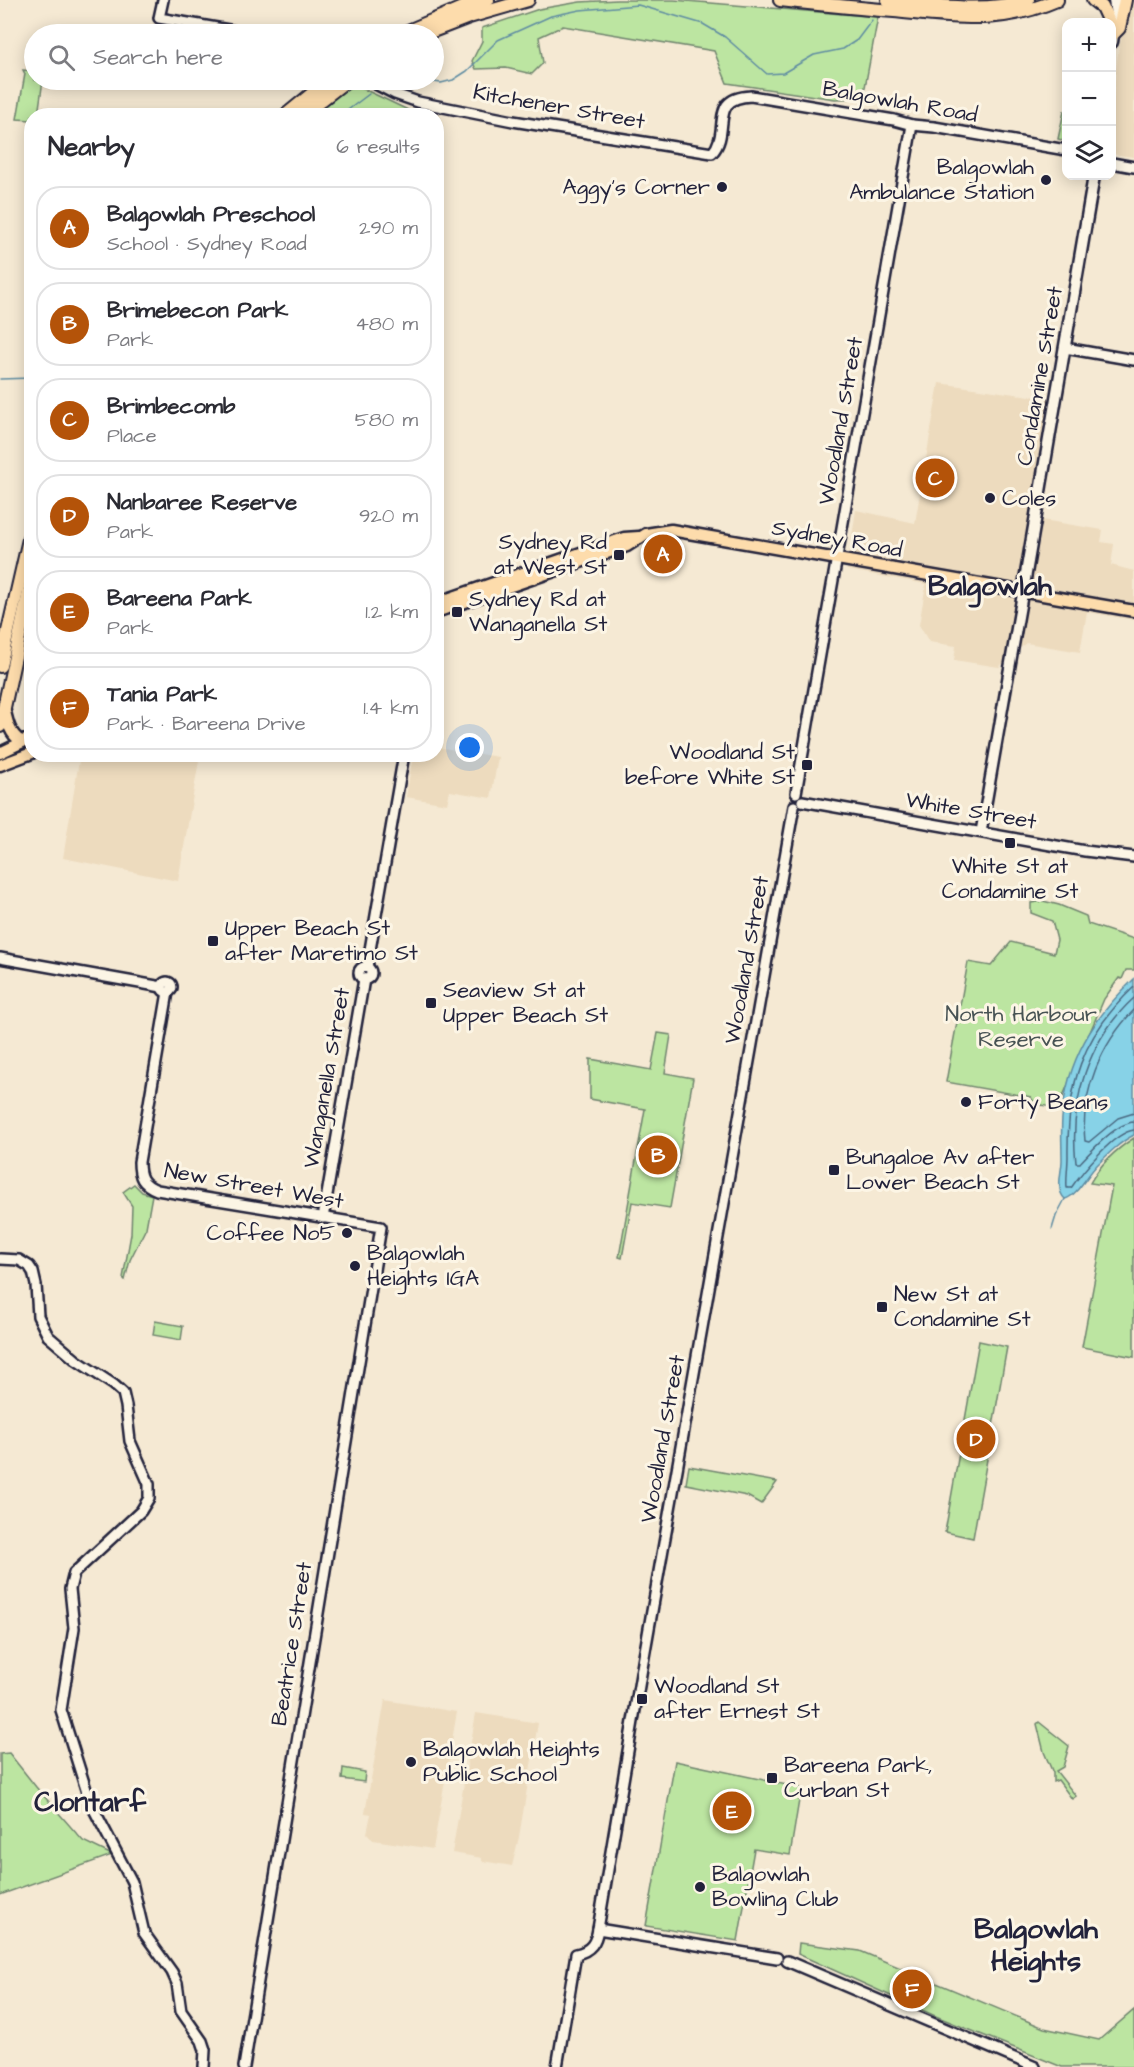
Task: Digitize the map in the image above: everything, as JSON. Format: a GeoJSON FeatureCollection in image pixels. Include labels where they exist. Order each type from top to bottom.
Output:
{"type":"FeatureCollection","features":[{"type":"Feature","properties":{"kind":"highway"},"geometry":{"type":"LineString","coordinates":[[424,24],[488,0]]}},
{"type":"Feature","properties":{"kind":"highway"},"geometry":{"type":"LineString","coordinates":[[444,27],[528,0]]}},
{"type":"Feature","properties":{"kind":"highway"},"geometry":{"type":"LineString","coordinates":[[780,0],[985,18],[1022,12],[1057,0]]}},
{"type":"Feature","properties":{"kind":"highway"},"geometry":{"type":"LineString","coordinates":[[888,0],[979,8],[997,7],[1028,0]]}},
{"type":"Feature","properties":{"kind":"highway"},"geometry":{"type":"LineString","coordinates":[[1093,0],[1102,7],[1106,18]]}},
{"type":"Feature","properties":{"kind":"highway"},"geometry":{"type":"LineString","coordinates":[[1116,30],[1119,28],[1125,0]]}},
{"type":"Feature","properties":{"kind":"highway"},"geometry":{"type":"LineString","coordinates":[[295,108],[317,90]]}},
{"type":"Feature","properties":{"kind":"highway"},"geometry":{"type":"LineString","coordinates":[[311,108],[334,90]]}},
{"type":"Feature","properties":{"kind":"highway"},"geometry":{"type":"LineString","coordinates":[[0,666],[24,561]]}},
{"type":"Feature","properties":{"kind":"highway"},"geometry":{"type":"LineString","coordinates":[[0,726],[24,615]]}},
{"type":"Feature","properties":{"kind":"main road"},"geometry":{"type":"LineString","coordinates":[[1107,0],[1109,18]]}},
{"type":"Feature","properties":{"kind":"main road"},"geometry":{"type":"LineString","coordinates":[[1114,0],[1115,18]]}},
{"type":"Feature","properties":{"kind":"main road","name":"Condamine Street"},"geometry":{"type":"LineString","coordinates":[[1023,591],[1093,180]]}},
{"type":"Feature","properties":{"kind":"main road","name":"Sydney Road"},"geometry":{"type":"LineString","coordinates":[[444,600],[624,538],[640,537],[664,530],[678,530],[1134,610]]}},
{"type":"Feature","properties":{"kind":"main road","name":"Sydney Road"},"geometry":{"type":"LineString","coordinates":[[444,609],[627,546],[640,537]]}},
{"type":"Feature","properties":{"kind":"main road"},"geometry":{"type":"LineString","coordinates":[[4,707],[14,736],[24,741]]}},
{"type":"Feature","properties":{"kind":"main road"},"geometry":{"type":"LineString","coordinates":[[0,753],[24,743]]}},
{"type":"Feature","properties":{"kind":"main road"},"geometry":{"type":"LineString","coordinates":[[0,765],[24,756]]}},
{"type":"Feature","properties":{"kind":"street"},"geometry":{"type":"LineString","coordinates":[[163,0],[159,18],[194,24]]}},
{"type":"Feature","properties":{"kind":"street","name":"Kitchener Street"},"geometry":{"type":"LineString","coordinates":[[387,90],[418,102],[513,121],[712,153],[719,141],[723,111],[728,102]]}},
{"type":"Feature","properties":{"kind":"street","name":"Balgowlah Road"},"geometry":{"type":"LineString","coordinates":[[728,102],[741,96],[751,96],[1062,149]]}},
{"type":"Feature","properties":{"kind":"street","name":"Woodland Street"},"geometry":{"type":"LineString","coordinates":[[557,2067],[576,1954],[593,1945],[598,1929],[643,1660],[798,800],[912,125]]}},
{"type":"Feature","properties":{"kind":"street"},"geometry":{"type":"LineString","coordinates":[[1116,164],[1134,167]]}},
{"type":"Feature","properties":{"kind":"street"},"geometry":{"type":"LineString","coordinates":[[1065,348],[1134,360]]}},
{"type":"Feature","properties":{"kind":"street","name":"Condamine Street"},"geometry":{"type":"LineString","coordinates":[[981,832],[1023,591]]}},
{"type":"Feature","properties":{"kind":"street","name":"Wanganella Street"},"geometry":{"type":"LineString","coordinates":[[323,1218],[364,979],[360,971],[367,967],[403,762]]}},
{"type":"Feature","properties":{"kind":"street","name":"White Street"},"geometry":{"type":"LineString","coordinates":[[798,800],[1085,851],[1134,857]]}},
{"type":"Feature","properties":{"kind":"street","name":"New Street West"},"geometry":{"type":"LineString","coordinates":[[0,958],[165,990],[139,1162],[139,1175],[143,1183],[157,1190],[381,1227]]}},
{"type":"Feature","properties":{"kind":"street","name":"Beatrice Street"},"geometry":{"type":"LineString","coordinates":[[244,2067],[381,1227]]}},
{"type":"Feature","properties":{"kind":"street"},"geometry":{"type":"LineString","coordinates":[[0,1259],[19,1260],[29,1266],[33,1272],[38,1316],[48,1336],[76,1360],[114,1384],[123,1393],[130,1441],[149,1484],[149,1498],[146,1505],[74,1573],[70,1589],[74,1628],[62,1704],[62,1719],[90,1802],[132,1882],[144,1933],[172,1972],[177,1983],[181,2011],[202,2041],[205,2050],[204,2067]]}},
{"type":"Feature","properties":{"kind":"street"},"geometry":{"type":"LineString","coordinates":[[598,1929],[782,1960],[1035,2067]]}},
{"type":"Feature","properties":{"kind":"shaded area"},"geometry":{"type":"Polygon","coordinates":[[[1130,0],[1134,0],[1134,157],[1116,155],[1118,53],[1130,0]]]}},
{"type":"Feature","properties":{"kind":"shaded area"},"geometry":{"type":"Polygon","coordinates":[[[939,383],[1050,399],[1031,518],[1103,530],[1101,542],[1114,544],[1111,565],[1134,571],[1134,620],[1087,612],[1080,652],[1026,643],[999,667],[954,660],[956,646],[929,642],[919,625],[926,584],[847,570],[856,510],[915,523],[939,383]]]}},
{"type":"Feature","properties":{"kind":"shaded area"},"geometry":{"type":"Polygon","coordinates":[[[444,748],[498,757],[491,798],[450,791],[447,804],[406,797],[412,762],[444,762],[444,748]]]}},
{"type":"Feature","properties":{"kind":"shaded area"},"geometry":{"type":"Polygon","coordinates":[[[79,762],[199,762],[178,881],[63,858],[79,762]]]}},
{"type":"Feature","properties":{"kind":"shaded area","name":"Balgowlah Heights Public School"},"geometry":{"type":"Polygon","coordinates":[[[385,1700],[457,1712],[433,1849],[373,1840],[367,1833],[371,1814],[365,1813],[385,1700]]]}},
{"type":"Feature","properties":{"kind":"shaded area","name":"Balgowlah Heights Public School"},"geometry":{"type":"Polygon","coordinates":[[[476,1713],[538,1723],[512,1866],[452,1853],[476,1713]]]}},
{"type":"Feature","properties":{"kind":"green space"},"geometry":{"type":"Polygon","coordinates":[[[674,0],[878,17],[863,98],[835,99],[727,83],[714,51],[563,26],[539,37],[543,63],[532,74],[506,68],[476,69],[472,61],[482,41],[482,28],[539,9],[580,2],[674,0]]]}},
{"type":"Feature","properties":{"kind":"green space"},"geometry":{"type":"Polygon","coordinates":[[[24,80],[24,90],[42,90],[39,108],[24,108],[24,120],[17,119],[24,80]]]}},
{"type":"Feature","properties":{"kind":"green space"},"geometry":{"type":"Polygon","coordinates":[[[345,90],[366,90],[404,108],[322,108],[345,90]]]}},
{"type":"Feature","properties":{"kind":"green space"},"geometry":{"type":"Polygon","coordinates":[[[1062,120],[1062,140],[1058,139],[1062,120]]]}},
{"type":"Feature","properties":{"kind":"green space","name":"North Harbour Reserve"},"geometry":{"type":"Polygon","coordinates":[[[1043,901],[1086,916],[1088,924],[1134,939],[1134,970],[1126,970],[1122,979],[1119,978],[1104,999],[1058,1108],[1035,1104],[1031,1097],[946,1082],[968,962],[991,966],[1011,942],[1054,953],[1057,940],[1052,921],[1031,913],[1031,903],[1043,901]]]}},
{"type":"Feature","properties":{"kind":"green space"},"geometry":{"type":"Polygon","coordinates":[[[658,1033],[671,1035],[665,1073],[693,1078],[670,1208],[632,1202],[622,1258],[619,1257],[645,1109],[590,1099],[590,1059],[651,1070],[658,1033]]]}},
{"type":"Feature","properties":{"kind":"green space"},"geometry":{"type":"Polygon","coordinates":[[[1134,1138],[1134,1357],[1082,1347],[1112,1186],[1090,1183],[1109,1158],[1134,1138]]]}},
{"type":"Feature","properties":{"kind":"green space"},"geometry":{"type":"Polygon","coordinates":[[[134,1184],[142,1192],[152,1195],[146,1228],[130,1260],[125,1280],[123,1278],[131,1234],[132,1206],[123,1192],[134,1184]]]}},
{"type":"Feature","properties":{"kind":"green space"},"geometry":{"type":"Polygon","coordinates":[[[155,1321],[183,1326],[181,1340],[153,1335],[155,1321]]]}},
{"type":"Feature","properties":{"kind":"green space"},"geometry":{"type":"Polygon","coordinates":[[[979,1341],[1007,1347],[973,1538],[945,1532],[979,1341]]]}},
{"type":"Feature","properties":{"kind":"green space"},"geometry":{"type":"Polygon","coordinates":[[[689,1466],[777,1482],[761,1504],[747,1496],[686,1484],[689,1466]]]}},
{"type":"Feature","properties":{"kind":"green space"},"geometry":{"type":"Polygon","coordinates":[[[1039,1722],[1069,1746],[1063,1767],[1056,1771],[1076,1796],[1072,1799],[1058,1780],[1053,1782],[1053,1773],[1044,1752],[1037,1724],[1039,1722]]]}},
{"type":"Feature","properties":{"kind":"green space"},"geometry":{"type":"Polygon","coordinates":[[[9,1753],[83,1841],[112,1855],[0,1895],[0,1754],[9,1753]]]}},
{"type":"Feature","properties":{"kind":"green space"},"geometry":{"type":"Polygon","coordinates":[[[675,1761],[801,1788],[790,1855],[754,1849],[738,1941],[646,1926],[675,1761]]]}},
{"type":"Feature","properties":{"kind":"green space"},"geometry":{"type":"Polygon","coordinates":[[[343,1768],[365,1772],[364,1782],[342,1779],[343,1768]]]}},
{"type":"Feature","properties":{"kind":"green space"},"geometry":{"type":"Polygon","coordinates":[[[799,1943],[860,1951],[1044,2028],[1099,2040],[1134,2010],[1134,2067],[1062,2067],[933,2015],[798,1954],[799,1943]]]}},
{"type":"Feature","properties":{"kind":"water"},"geometry":{"type":"Polygon","coordinates":[[[1134,979],[1134,1135],[1110,1153],[1093,1169],[1082,1185],[1065,1199],[1060,1191],[1062,1123],[1070,1077],[1084,1041],[1106,1009],[1134,979]]]}},
{"type":"Feature","properties":{"kind":"waterway"},"geometry":{"type":"LineString","coordinates":[[444,82],[453,80],[467,71],[498,40],[551,16],[580,10],[638,5],[703,24],[725,37],[767,74],[783,73],[814,55],[843,49],[857,40],[872,20]]}},
{"type":"Feature","properties":{"kind":"waterway"},"geometry":{"type":"LineString","coordinates":[[351,108],[369,94]]}},
{"type":"Feature","properties":{"kind":"waterway"},"geometry":{"type":"LineString","coordinates":[[0,379],[24,378]]}},
{"type":"Feature","properties":{"kind":"waterway"},"geometry":{"type":"LineString","coordinates":[[1052,1229],[1065,1199]]}},
{"type":"Feature","properties":{"kind":"place","name":"Balgowlah Ambulance Station"},"geometry":{"type":"Point","coordinates":[1046,180]}},
{"type":"Feature","properties":{"kind":"place","name":"Aggy’s Corner"},"geometry":{"type":"Point","coordinates":[722,187]}},
{"type":"Feature","properties":{"kind":"place","name":"Brimbecomb"},"geometry":{"type":"Point","coordinates":[935,478]}},
{"type":"Feature","properties":{"kind":"place","name":"Coles"},"geometry":{"type":"Point","coordinates":[990,498]}},
{"type":"Feature","properties":{"kind":"place","name":"Balgowlah Preschool"},"geometry":{"type":"Point","coordinates":[663,554]}},
{"type":"Feature","properties":{"kind":"place","name":"Sydney Rd at West St"},"geometry":{"type":"Point","coordinates":[619,555]}},
{"type":"Feature","properties":{"kind":"place","name":"Sydney Rd at Wanganella St"},"geometry":{"type":"Point","coordinates":[457,612]}},
{"type":"Feature","properties":{"kind":"place","name":"Woodland St before White St"},"geometry":{"type":"Point","coordinates":[807,765]}},
{"type":"Feature","properties":{"kind":"place","name":"White St at Condamine St"},"geometry":{"type":"Point","coordinates":[1010,843]}},
{"type":"Feature","properties":{"kind":"place","name":"Upper Beach St after Maretimo St"},"geometry":{"type":"Point","coordinates":[213,941]}},
{"type":"Feature","properties":{"kind":"place","name":"Seaview St at Upper Beach St"},"geometry":{"type":"Point","coordinates":[431,1003]}},
{"type":"Feature","properties":{"kind":"place","name":"Forty Beans"},"geometry":{"type":"Point","coordinates":[966,1102]}},
{"type":"Feature","properties":{"kind":"place","name":"Brimebecon Park"},"geometry":{"type":"Point","coordinates":[658,1155]}},
{"type":"Feature","properties":{"kind":"place","name":"Bungaloe Av after Lower Beach St"},"geometry":{"type":"Point","coordinates":[834,1170]}},
{"type":"Feature","properties":{"kind":"place","name":"Coffee No5"},"geometry":{"type":"Point","coordinates":[347,1233]}},
{"type":"Feature","properties":{"kind":"place","name":"Balgowlah Heights IGA"},"geometry":{"type":"Point","coordinates":[355,1266]}},
{"type":"Feature","properties":{"kind":"place","name":"New St at Condamine St"},"geometry":{"type":"Point","coordinates":[882,1307]}},
{"type":"Feature","properties":{"kind":"place","name":"Nanbaree Reserve"},"geometry":{"type":"Point","coordinates":[976,1439]}},
{"type":"Feature","properties":{"kind":"place","name":"Woodland St after Ernest St"},"geometry":{"type":"Point","coordinates":[642,1699]}},
{"type":"Feature","properties":{"kind":"place","name":"Balgowlah Heights Public School"},"geometry":{"type":"Point","coordinates":[411,1762]}},
{"type":"Feature","properties":{"kind":"place","name":"Bareena Park, Curban St"},"geometry":{"type":"Point","coordinates":[772,1778]}},
{"type":"Feature","properties":{"kind":"place","name":"Bareena Park"},"geometry":{"type":"Point","coordinates":[732,1811]}},
{"type":"Feature","properties":{"kind":"place","name":"Balgowlah Bowling Club"},"geometry":{"type":"Point","coordinates":[700,1887]}},
{"type":"Feature","properties":{"kind":"place","name":"Tania Park"},"geometry":{"type":"Point","coordinates":[912,1989]}},
{"type":"Feature","properties":{"kind":"district","name":"Balgowlah"},"geometry":{"type":"Point","coordinates":[990,586]}},
{"type":"Feature","properties":{"kind":"district","name":"Clontarf"},"geometry":{"type":"Point","coordinates":[90,1802]}},
{"type":"Feature","properties":{"kind":"district","name":"Balgowlah Heights"},"geometry":{"type":"Point","coordinates":[1036,1945]}}]}
